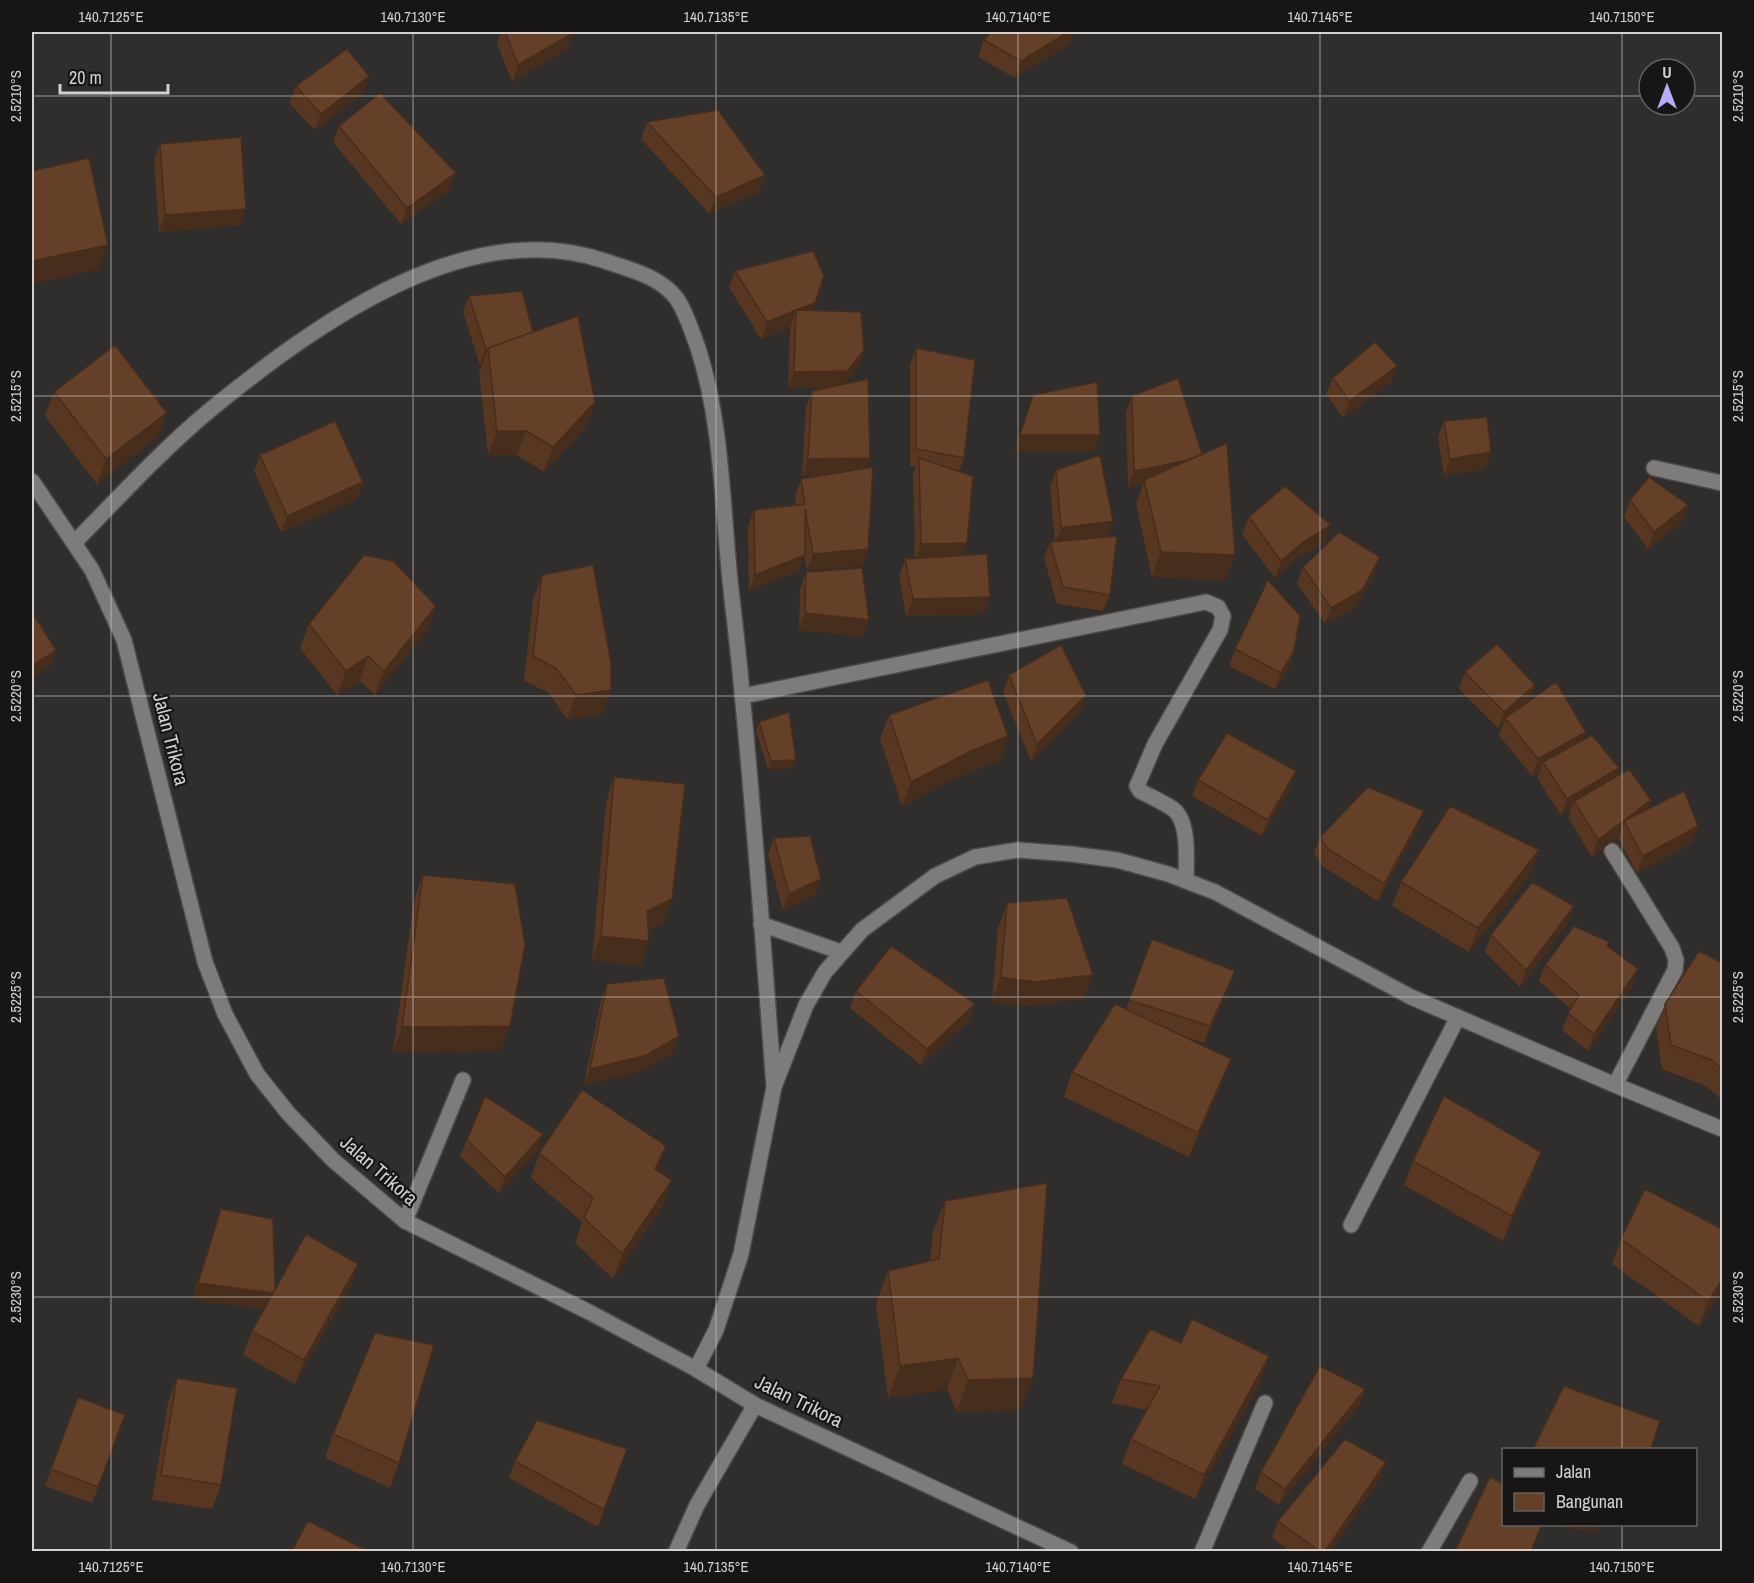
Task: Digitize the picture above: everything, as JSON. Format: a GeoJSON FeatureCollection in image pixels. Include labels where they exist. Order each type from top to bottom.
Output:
{"type":"FeatureCollection","features":[{"type":"Feature","properties":{"kind":"street"},"geometry":{"type":"LineString","coordinates":[[74,543],[208,412],[308,335],[396,285],[432,270],[477,256],[531,248],[580,252],[652,277],[676,297],[691,328],[708,379],[716,416],[743,696],[774,1087]]}},
{"type":"Feature","properties":{"kind":"street"},"geometry":{"type":"LineString","coordinates":[[1654,468],[1722,483]]}},
{"type":"Feature","properties":{"kind":"street","name":"Jalan Trikora"},"geometry":{"type":"LineString","coordinates":[[32,481],[92,570],[124,640],[205,962],[225,1014],[257,1074],[288,1113],[333,1160],[405,1221],[589,1312],[696,1369],[755,1405],[1071,1551]]}},
{"type":"Feature","properties":{"kind":"street"},"geometry":{"type":"LineString","coordinates":[[743,696],[1206,602],[1218,607],[1222,616],[1220,630],[1155,744],[1137,786],[1140,791],[1175,810],[1182,824],[1186,842],[1186,881]]}},
{"type":"Feature","properties":{"kind":"street"},"geometry":{"type":"LineString","coordinates":[[696,1369],[716,1330],[741,1254],[774,1087],[806,1005],[825,972],[862,930],[936,876],[975,857],[1018,850],[1071,854],[1117,861],[1168,874],[1215,892],[1411,997],[1722,1129]]}},
{"type":"Feature","properties":{"kind":"street"},"geometry":{"type":"LineString","coordinates":[[1612,851],[1672,948],[1676,960],[1675,970],[1615,1085]]}},
{"type":"Feature","properties":{"kind":"street"},"geometry":{"type":"LineString","coordinates":[[761,924],[841,952]]}},
{"type":"Feature","properties":{"kind":"street"},"geometry":{"type":"LineString","coordinates":[[1351,1225],[1458,1017]]}},
{"type":"Feature","properties":{"kind":"street"},"geometry":{"type":"LineString","coordinates":[[405,1221],[463,1080]]}},
{"type":"Feature","properties":{"kind":"street"},"geometry":{"type":"LineString","coordinates":[[1202,1551],[1265,1403]]}},
{"type":"Feature","properties":{"kind":"street"},"geometry":{"type":"LineString","coordinates":[[676,1551],[697,1505],[755,1405]]}},
{"type":"Feature","properties":{"kind":"street"},"geometry":{"type":"LineString","coordinates":[[1429,1551],[1470,1480]]}},
{"type":"Feature","properties":{"kind":"building"},"geometry":{"type":"Polygon","coordinates":[[[505,32],[572,32],[573,33],[518,65],[505,32]]]}},
{"type":"Feature","properties":{"kind":"building"},"geometry":{"type":"Polygon","coordinates":[[[991,32],[1068,32],[1021,61],[984,40],[991,32]]]}},
{"type":"Feature","properties":{"kind":"building"},"geometry":{"type":"Polygon","coordinates":[[[347,49],[369,76],[321,114],[296,86],[347,49]]]}},
{"type":"Feature","properties":{"kind":"building"},"geometry":{"type":"Polygon","coordinates":[[[380,93],[456,173],[407,208],[339,126],[380,93]]]}},
{"type":"Feature","properties":{"kind":"building"},"geometry":{"type":"Polygon","coordinates":[[[718,110],[765,175],[716,197],[647,122],[718,110]]]}},
{"type":"Feature","properties":{"kind":"building"},"geometry":{"type":"Polygon","coordinates":[[[241,137],[246,209],[165,215],[160,144],[241,137]]]}},
{"type":"Feature","properties":{"kind":"building"},"geometry":{"type":"Polygon","coordinates":[[[89,158],[108,245],[32,261],[32,171],[89,158]]]}},
{"type":"Feature","properties":{"kind":"building"},"geometry":{"type":"Polygon","coordinates":[[[813,251],[824,276],[815,303],[767,322],[735,271],[813,251]]]}},
{"type":"Feature","properties":{"kind":"building"},"geometry":{"type":"Polygon","coordinates":[[[522,291],[533,332],[486,349],[469,296],[522,291]]]}},
{"type":"Feature","properties":{"kind":"building"},"geometry":{"type":"Polygon","coordinates":[[[796,310],[861,312],[864,350],[847,371],[794,372],[796,310]]]}},
{"type":"Feature","properties":{"kind":"building"},"geometry":{"type":"Polygon","coordinates":[[[578,316],[595,402],[553,447],[526,431],[497,431],[488,348],[578,316]]]}},
{"type":"Feature","properties":{"kind":"building"},"geometry":{"type":"Polygon","coordinates":[[[1375,342],[1397,366],[1349,401],[1333,378],[1375,342]]]}},
{"type":"Feature","properties":{"kind":"building"},"geometry":{"type":"Polygon","coordinates":[[[115,345],[167,413],[106,459],[54,392],[115,345]]]}},
{"type":"Feature","properties":{"kind":"building"},"geometry":{"type":"Polygon","coordinates":[[[916,348],[975,360],[964,458],[916,449],[916,348]]]}},
{"type":"Feature","properties":{"kind":"building"},"geometry":{"type":"Polygon","coordinates":[[[1178,378],[1202,454],[1188,460],[1134,471],[1132,396],[1178,378]]]}},
{"type":"Feature","properties":{"kind":"building"},"geometry":{"type":"Polygon","coordinates":[[[868,379],[870,458],[808,459],[812,391],[868,379]]]}},
{"type":"Feature","properties":{"kind":"building"},"geometry":{"type":"Polygon","coordinates":[[[1097,382],[1100,435],[1020,435],[1033,395],[1097,382]]]}},
{"type":"Feature","properties":{"kind":"building"},"geometry":{"type":"Polygon","coordinates":[[[1487,417],[1491,452],[1450,459],[1444,421],[1487,417]]]}},
{"type":"Feature","properties":{"kind":"building"},"geometry":{"type":"Polygon","coordinates":[[[335,421],[363,482],[287,516],[260,455],[335,421]]]}},
{"type":"Feature","properties":{"kind":"building"},"geometry":{"type":"Polygon","coordinates":[[[1227,443],[1235,555],[1161,552],[1144,480],[1227,443]]]}},
{"type":"Feature","properties":{"kind":"building"},"geometry":{"type":"Polygon","coordinates":[[[1100,455],[1113,521],[1061,528],[1056,470],[1100,455]]]}},
{"type":"Feature","properties":{"kind":"building"},"geometry":{"type":"Polygon","coordinates":[[[919,458],[973,476],[967,543],[921,544],[919,458]]]}},
{"type":"Feature","properties":{"kind":"building"},"geometry":{"type":"Polygon","coordinates":[[[873,467],[868,549],[813,554],[805,509],[805,555],[755,575],[754,510],[805,504],[801,479],[873,467]]]}},
{"type":"Feature","properties":{"kind":"building"},"geometry":{"type":"Polygon","coordinates":[[[1649,477],[1688,505],[1654,532],[1630,500],[1649,477]]]}},
{"type":"Feature","properties":{"kind":"building"},"geometry":{"type":"Polygon","coordinates":[[[1285,486],[1331,525],[1303,542],[1281,561],[1249,517],[1285,486]]]}},
{"type":"Feature","properties":{"kind":"building"},"geometry":{"type":"Polygon","coordinates":[[[1339,532],[1380,557],[1362,590],[1331,608],[1303,567],[1339,532]]]}},
{"type":"Feature","properties":{"kind":"building"},"geometry":{"type":"Polygon","coordinates":[[[1117,536],[1110,595],[1063,587],[1050,542],[1117,536]]]}},
{"type":"Feature","properties":{"kind":"building"},"geometry":{"type":"Polygon","coordinates":[[[987,554],[990,597],[913,599],[905,559],[987,554]]]}},
{"type":"Feature","properties":{"kind":"building"},"geometry":{"type":"Polygon","coordinates":[[[364,555],[393,561],[436,606],[384,671],[368,656],[346,671],[309,624],[364,555]]]}},
{"type":"Feature","properties":{"kind":"building"},"geometry":{"type":"Polygon","coordinates":[[[593,565],[611,663],[611,690],[576,695],[556,668],[533,656],[542,575],[593,565]]]}},
{"type":"Feature","properties":{"kind":"building"},"geometry":{"type":"Polygon","coordinates":[[[862,568],[869,620],[805,613],[806,572],[862,568]]]}},
{"type":"Feature","properties":{"kind":"building"},"geometry":{"type":"Polygon","coordinates":[[[1268,580],[1300,616],[1294,651],[1281,673],[1235,649],[1268,580]]]}},
{"type":"Feature","properties":{"kind":"building"},"geometry":{"type":"Polygon","coordinates":[[[32,612],[56,650],[32,666],[32,612]]]}},
{"type":"Feature","properties":{"kind":"building"},"geometry":{"type":"Polygon","coordinates":[[[1497,644],[1535,685],[1504,712],[1465,672],[1497,644]]]}},
{"type":"Feature","properties":{"kind":"building"},"geometry":{"type":"Polygon","coordinates":[[[1061,645],[1086,695],[1037,744],[1009,675],[1061,645]]]}},
{"type":"Feature","properties":{"kind":"building"},"geometry":{"type":"Polygon","coordinates":[[[988,680],[1008,736],[969,752],[911,782],[889,715],[988,680]]]}},
{"type":"Feature","properties":{"kind":"building"},"geometry":{"type":"Polygon","coordinates":[[[1556,682],[1586,732],[1538,759],[1505,718],[1556,682]]]}},
{"type":"Feature","properties":{"kind":"building"},"geometry":{"type":"Polygon","coordinates":[[[789,712],[796,760],[771,761],[759,722],[789,712]]]}},
{"type":"Feature","properties":{"kind":"building"},"geometry":{"type":"Polygon","coordinates":[[[1227,733],[1296,771],[1268,820],[1198,780],[1227,733]]]}},
{"type":"Feature","properties":{"kind":"building"},"geometry":{"type":"Polygon","coordinates":[[[1592,735],[1619,768],[1567,799],[1543,762],[1592,735]]]}},
{"type":"Feature","properties":{"kind":"building"},"geometry":{"type":"Polygon","coordinates":[[[1629,769],[1651,800],[1598,840],[1574,801],[1629,769]]]}},
{"type":"Feature","properties":{"kind":"building"},"geometry":{"type":"Polygon","coordinates":[[[614,777],[685,784],[672,899],[647,911],[649,941],[601,936],[614,777]]]}},
{"type":"Feature","properties":{"kind":"building"},"geometry":{"type":"Polygon","coordinates":[[[1368,787],[1424,811],[1384,884],[1328,849],[1320,837],[1368,787]]]}},
{"type":"Feature","properties":{"kind":"building"},"geometry":{"type":"Polygon","coordinates":[[[1684,791],[1698,826],[1643,856],[1624,821],[1684,791]]]}},
{"type":"Feature","properties":{"kind":"building"},"geometry":{"type":"Polygon","coordinates":[[[1450,806],[1539,850],[1478,928],[1401,882],[1450,806]]]}},
{"type":"Feature","properties":{"kind":"building"},"geometry":{"type":"Polygon","coordinates":[[[810,836],[821,879],[789,894],[774,838],[810,836]]]}},
{"type":"Feature","properties":{"kind":"building"},"geometry":{"type":"Polygon","coordinates":[[[423,875],[515,884],[525,945],[510,1026],[402,1027],[423,875]]]}},
{"type":"Feature","properties":{"kind":"building"},"geometry":{"type":"Polygon","coordinates":[[[1532,882],[1574,906],[1526,970],[1491,935],[1532,882]]]}},
{"type":"Feature","properties":{"kind":"building"},"geometry":{"type":"Polygon","coordinates":[[[1067,898],[1093,975],[1036,982],[1001,977],[1007,903],[1067,898]]]}},
{"type":"Feature","properties":{"kind":"building"},"geometry":{"type":"Polygon","coordinates":[[[1574,926],[1609,942],[1607,946],[1638,969],[1594,1034],[1568,1013],[1579,995],[1545,965],[1574,926]]]}},
{"type":"Feature","properties":{"kind":"building"},"geometry":{"type":"Polygon","coordinates":[[[1152,939],[1235,971],[1210,1026],[1129,1000],[1152,939]]]}},
{"type":"Feature","properties":{"kind":"building"},"geometry":{"type":"Polygon","coordinates":[[[891,946],[975,1004],[927,1049],[856,991],[891,946]]]}},
{"type":"Feature","properties":{"kind":"building"},"geometry":{"type":"Polygon","coordinates":[[[1699,951],[1722,963],[1722,1069],[1712,1060],[1671,1045],[1665,1004],[1699,951]]]}},
{"type":"Feature","properties":{"kind":"building"},"geometry":{"type":"Polygon","coordinates":[[[664,978],[679,1036],[647,1055],[590,1069],[607,984],[664,978]]]}},
{"type":"Feature","properties":{"kind":"building"},"geometry":{"type":"Polygon","coordinates":[[[1115,1004],[1231,1059],[1198,1133],[1072,1072],[1115,1004]]]}},
{"type":"Feature","properties":{"kind":"building"},"geometry":{"type":"Polygon","coordinates":[[[582,1090],[666,1146],[655,1169],[672,1180],[622,1254],[584,1218],[593,1198],[539,1153],[582,1090]]]}},
{"type":"Feature","properties":{"kind":"building"},"geometry":{"type":"Polygon","coordinates":[[[485,1096],[543,1134],[505,1177],[467,1140],[485,1096]]]}},
{"type":"Feature","properties":{"kind":"building"},"geometry":{"type":"Polygon","coordinates":[[[1444,1096],[1541,1152],[1512,1216],[1413,1161],[1444,1096]]]}},
{"type":"Feature","properties":{"kind":"building"},"geometry":{"type":"Polygon","coordinates":[[[1047,1183],[1033,1378],[968,1380],[958,1358],[900,1366],[888,1271],[939,1259],[945,1201],[1047,1183]]]}},
{"type":"Feature","properties":{"kind":"building"},"geometry":{"type":"Polygon","coordinates":[[[1645,1189],[1722,1229],[1722,1280],[1708,1301],[1621,1239],[1645,1189]]]}},
{"type":"Feature","properties":{"kind":"building"},"geometry":{"type":"Polygon","coordinates":[[[221,1209],[273,1219],[275,1290],[273,1293],[198,1283],[221,1209]]]}},
{"type":"Feature","properties":{"kind":"building"},"geometry":{"type":"Polygon","coordinates":[[[306,1234],[358,1264],[304,1360],[252,1331],[306,1234]]]}},
{"type":"Feature","properties":{"kind":"building"},"geometry":{"type":"Polygon","coordinates":[[[1192,1319],[1269,1356],[1204,1475],[1131,1439],[1160,1386],[1121,1379],[1150,1329],[1181,1343],[1192,1319]]]}},
{"type":"Feature","properties":{"kind":"building"},"geometry":{"type":"Polygon","coordinates":[[[375,1333],[434,1345],[399,1463],[333,1434],[375,1333]]]}},
{"type":"Feature","properties":{"kind":"building"},"geometry":{"type":"Polygon","coordinates":[[[1320,1366],[1365,1389],[1285,1489],[1261,1472],[1320,1366]]]}},
{"type":"Feature","properties":{"kind":"building"},"geometry":{"type":"Polygon","coordinates":[[[177,1378],[237,1388],[221,1485],[161,1475],[177,1378]]]}},
{"type":"Feature","properties":{"kind":"building"},"geometry":{"type":"Polygon","coordinates":[[[1564,1386],[1660,1421],[1651,1448],[1533,1448],[1564,1386]]]}},
{"type":"Feature","properties":{"kind":"building"},"geometry":{"type":"Polygon","coordinates":[[[78,1397],[125,1415],[98,1487],[51,1469],[78,1397]]]}},
{"type":"Feature","properties":{"kind":"building"},"geometry":{"type":"Polygon","coordinates":[[[537,1420],[627,1449],[604,1510],[515,1461],[537,1420]]]}},
{"type":"Feature","properties":{"kind":"building"},"geometry":{"type":"Polygon","coordinates":[[[1345,1439],[1386,1462],[1325,1551],[1319,1551],[1278,1521],[1345,1439]]]}},
{"type":"Feature","properties":{"kind":"building"},"geometry":{"type":"Polygon","coordinates":[[[1490,1477],[1502,1483],[1502,1526],[1541,1526],[1531,1551],[1455,1551],[1490,1477]]]}},
{"type":"Feature","properties":{"kind":"building"},"geometry":{"type":"Polygon","coordinates":[[[308,1521],[368,1551],[292,1551],[308,1521]]]}}]}
